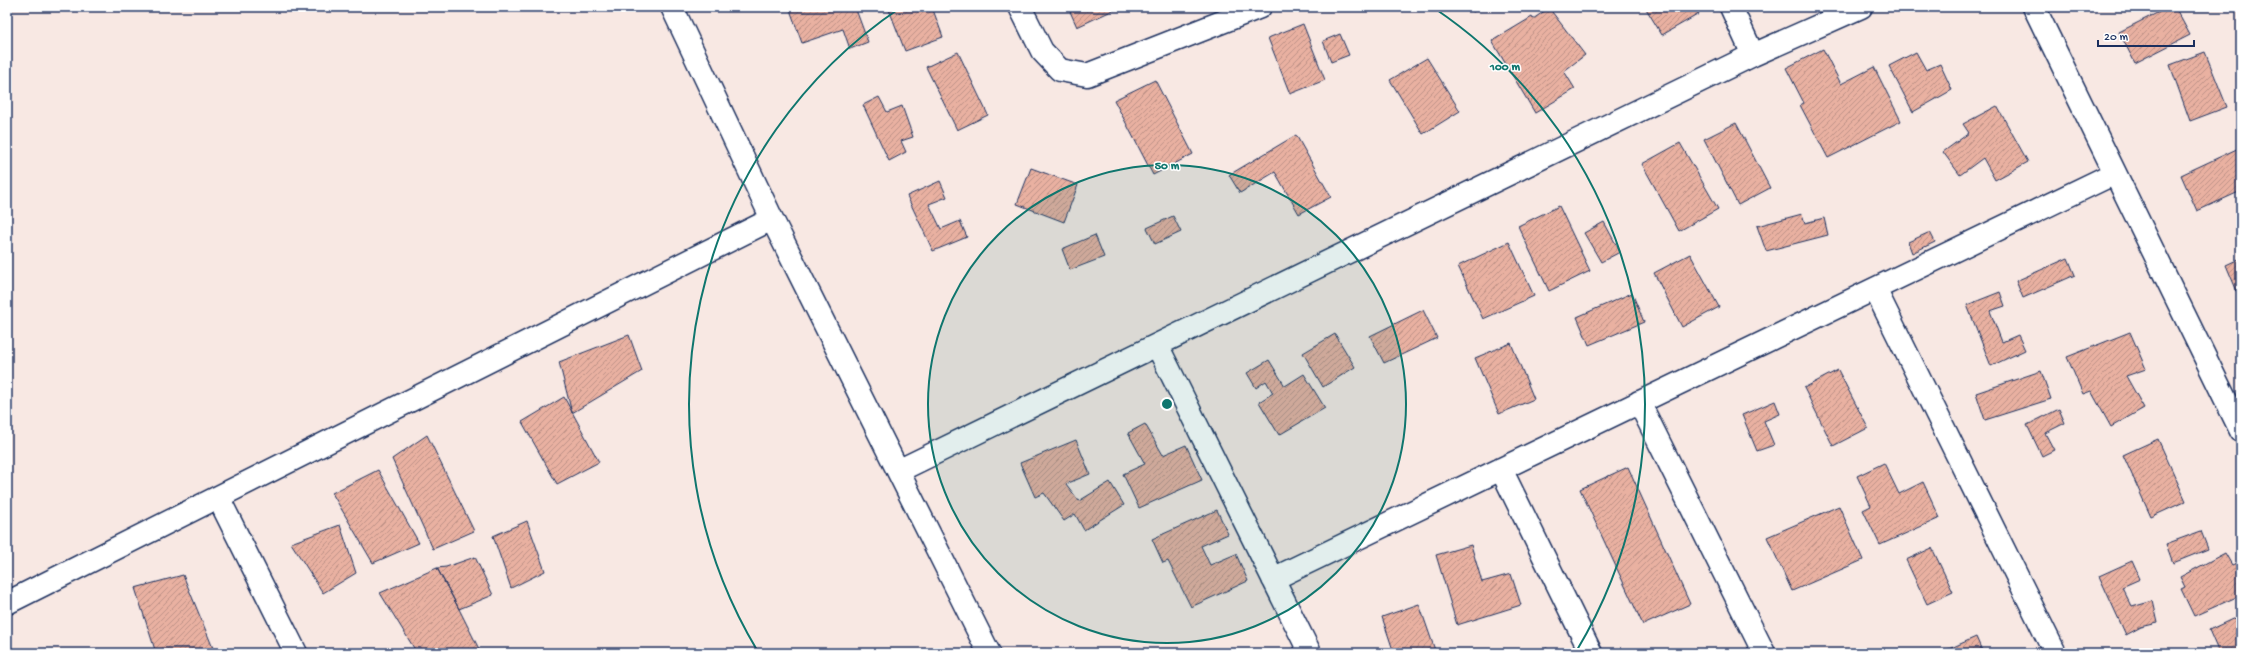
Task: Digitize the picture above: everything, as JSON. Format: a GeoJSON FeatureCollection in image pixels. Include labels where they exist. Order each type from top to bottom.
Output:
{"type":"FeatureCollection","features":[{"type":"Feature","properties":{"kind":"street"},"geometry":{"type":"LineString","coordinates":[[672,7],[772,219],[989,653]]}},
{"type":"Feature","properties":{"kind":"street"},"geometry":{"type":"LineString","coordinates":[[1020,7],[1042,52],[1060,70],[1087,75],[1260,7]]}},
{"type":"Feature","properties":{"kind":"street"},"geometry":{"type":"LineString","coordinates":[[1731,7],[1753,55]]}},
{"type":"Feature","properties":{"kind":"street"},"geometry":{"type":"LineString","coordinates":[[898,471],[1753,55],[1861,7]]}},
{"type":"Feature","properties":{"kind":"street"},"geometry":{"type":"LineString","coordinates":[[2034,7],[2115,173],[2236,408],[2241,431]]}},
{"type":"Feature","properties":{"kind":"street"},"geometry":{"type":"LineString","coordinates":[[1273,578],[2115,173]]}},
{"type":"Feature","properties":{"kind":"street"},"geometry":{"type":"LineString","coordinates":[[7,603],[772,219]]}},
{"type":"Feature","properties":{"kind":"street"},"geometry":{"type":"LineString","coordinates":[[1875,288],[2055,653]]}},
{"type":"Feature","properties":{"kind":"street"},"geometry":{"type":"LineString","coordinates":[[1157,345],[1310,653]]}},
{"type":"Feature","properties":{"kind":"street"},"geometry":{"type":"LineString","coordinates":[[1639,402],[1764,653]]}},
{"type":"Feature","properties":{"kind":"street"},"geometry":{"type":"LineString","coordinates":[[1501,469],[1591,653]]}},
{"type":"Feature","properties":{"kind":"street"},"geometry":{"type":"LineString","coordinates":[[218,497],[296,653]]}},
{"type":"Feature","properties":{"kind":"building"},"geometry":{"type":"Polygon","coordinates":[[[789,7],[855,7],[868,42],[850,49],[843,29],[802,43],[789,7]]]}},
{"type":"Feature","properties":{"kind":"building"},"geometry":{"type":"Polygon","coordinates":[[[888,7],[932,7],[943,37],[905,51],[888,7]]]}},
{"type":"Feature","properties":{"kind":"building"},"geometry":{"type":"Polygon","coordinates":[[[1068,7],[1120,7],[1077,27],[1068,7]]]}},
{"type":"Feature","properties":{"kind":"building"},"geometry":{"type":"Polygon","coordinates":[[[1470,7],[1481,7],[1473,12],[1470,7]]]}},
{"type":"Feature","properties":{"kind":"building"},"geometry":{"type":"Polygon","coordinates":[[[1645,7],[1695,7],[1699,14],[1662,35],[1645,7]]]}},
{"type":"Feature","properties":{"kind":"building"},"geometry":{"type":"Polygon","coordinates":[[[2169,7],[2175,7],[2190,35],[2135,63],[2119,32],[2169,7]]]}},
{"type":"Feature","properties":{"kind":"building"},"geometry":{"type":"Polygon","coordinates":[[[1549,8],[1585,55],[1564,71],[1575,89],[1535,113],[1492,41],[1532,17],[1533,19],[1549,8]]]}},
{"type":"Feature","properties":{"kind":"building"},"geometry":{"type":"Polygon","coordinates":[[[1303,24],[1325,80],[1290,94],[1268,38],[1303,24]]]}},
{"type":"Feature","properties":{"kind":"building"},"geometry":{"type":"Polygon","coordinates":[[[1340,34],[1349,55],[1331,62],[1323,41],[1340,34]]]}},
{"type":"Feature","properties":{"kind":"building"},"geometry":{"type":"Polygon","coordinates":[[[1823,49],[1841,84],[1874,67],[1901,121],[1828,158],[1800,105],[1804,103],[1786,68],[1823,49]]]}},
{"type":"Feature","properties":{"kind":"building"},"geometry":{"type":"Polygon","coordinates":[[[958,52],[988,115],[957,130],[926,67],[958,52]]]}},
{"type":"Feature","properties":{"kind":"building"},"geometry":{"type":"Polygon","coordinates":[[[1916,52],[1926,70],[1940,64],[1952,90],[1913,112],[1889,66],[1916,52]]]}},
{"type":"Feature","properties":{"kind":"building"},"geometry":{"type":"Polygon","coordinates":[[[2205,52],[2227,107],[2190,121],[2170,65],[2205,52]]]}},
{"type":"Feature","properties":{"kind":"building"},"geometry":{"type":"Polygon","coordinates":[[[1427,58],[1460,111],[1423,134],[1390,80],[1427,58]]]}},
{"type":"Feature","properties":{"kind":"building"},"geometry":{"type":"Polygon","coordinates":[[[1155,80],[1193,154],[1153,175],[1114,100],[1155,80]]]}},
{"type":"Feature","properties":{"kind":"building"},"geometry":{"type":"Polygon","coordinates":[[[879,97],[887,112],[902,106],[913,137],[901,141],[906,152],[889,161],[863,105],[879,97]]]}},
{"type":"Feature","properties":{"kind":"building"},"geometry":{"type":"Polygon","coordinates":[[[1997,106],[2028,162],[1995,180],[1983,158],[1960,175],[1943,152],[1969,133],[1963,124],[1997,106]]]}},
{"type":"Feature","properties":{"kind":"building"},"geometry":{"type":"Polygon","coordinates":[[[1736,123],[1770,188],[1738,205],[1704,139],[1736,123]]]}},
{"type":"Feature","properties":{"kind":"building"},"geometry":{"type":"Polygon","coordinates":[[[1296,135],[1331,197],[1299,214],[1275,172],[1240,193],[1229,175],[1296,135]]]}},
{"type":"Feature","properties":{"kind":"building"},"geometry":{"type":"Polygon","coordinates":[[[1680,143],[1718,209],[1679,231],[1642,164],[1680,143]]]}},
{"type":"Feature","properties":{"kind":"building"},"geometry":{"type":"Polygon","coordinates":[[[2241,147],[2241,191],[2197,211],[2181,175],[2241,147]]]}},
{"type":"Feature","properties":{"kind":"building"},"geometry":{"type":"Polygon","coordinates":[[[1031,168],[1078,185],[1064,222],[1017,204],[1031,168]]]}},
{"type":"Feature","properties":{"kind":"building"},"geometry":{"type":"Polygon","coordinates":[[[940,181],[947,197],[929,204],[941,229],[960,221],[967,237],[933,251],[907,196],[940,181]]]}},
{"type":"Feature","properties":{"kind":"building"},"geometry":{"type":"Polygon","coordinates":[[[1559,206],[1590,271],[1549,291],[1518,226],[1559,206]]]}},
{"type":"Feature","properties":{"kind":"building"},"geometry":{"type":"Polygon","coordinates":[[[1802,214],[1805,223],[1824,218],[1828,235],[1766,251],[1757,226],[1802,214]]]}},
{"type":"Feature","properties":{"kind":"building"},"geometry":{"type":"Polygon","coordinates":[[[1173,216],[1181,232],[1155,244],[1147,228],[1173,216]]]}},
{"type":"Feature","properties":{"kind":"building"},"geometry":{"type":"Polygon","coordinates":[[[1604,222],[1620,252],[1601,262],[1584,233],[1604,222]]]}},
{"type":"Feature","properties":{"kind":"building"},"geometry":{"type":"Polygon","coordinates":[[[1930,232],[1935,242],[1912,253],[1908,242],[1930,232]]]}},
{"type":"Feature","properties":{"kind":"building"},"geometry":{"type":"Polygon","coordinates":[[[1095,235],[1104,257],[1070,270],[1062,249],[1095,235]]]}},
{"type":"Feature","properties":{"kind":"building"},"geometry":{"type":"Polygon","coordinates":[[[1509,242],[1534,296],[1483,319],[1458,266],[1509,242]]]}},
{"type":"Feature","properties":{"kind":"building"},"geometry":{"type":"Polygon","coordinates":[[[1690,254],[1719,307],[1682,327],[1654,273],[1690,254]]]}},
{"type":"Feature","properties":{"kind":"building"},"geometry":{"type":"Polygon","coordinates":[[[2068,258],[2075,275],[2023,298],[2016,281],[2068,258]]]}},
{"type":"Feature","properties":{"kind":"building"},"geometry":{"type":"Polygon","coordinates":[[[2241,258],[2241,301],[2226,265],[2241,258]]]}},
{"type":"Feature","properties":{"kind":"building"},"geometry":{"type":"Polygon","coordinates":[[[2000,292],[2005,306],[1990,311],[2002,342],[2018,335],[2025,350],[1991,366],[1967,305],[2000,292]]]}},
{"type":"Feature","properties":{"kind":"building"},"geometry":{"type":"Polygon","coordinates":[[[1632,293],[1644,322],[1589,345],[1577,317],[1632,293]]]}},
{"type":"Feature","properties":{"kind":"building"},"geometry":{"type":"Polygon","coordinates":[[[1423,310],[1437,338],[1384,363],[1370,336],[1423,310]]]}},
{"type":"Feature","properties":{"kind":"building"},"geometry":{"type":"Polygon","coordinates":[[[2130,332],[2146,369],[2126,376],[2144,408],[2111,427],[2091,391],[2083,394],[2067,357],[2130,332]]]}},
{"type":"Feature","properties":{"kind":"building"},"geometry":{"type":"Polygon","coordinates":[[[1335,334],[1355,367],[1323,387],[1303,353],[1335,334]]]}},
{"type":"Feature","properties":{"kind":"building"},"geometry":{"type":"Polygon","coordinates":[[[629,335],[642,371],[572,413],[559,362],[629,335]]]}},
{"type":"Feature","properties":{"kind":"building"},"geometry":{"type":"Polygon","coordinates":[[[1511,343],[1534,399],[1499,414],[1475,358],[1511,343]]]}},
{"type":"Feature","properties":{"kind":"building"},"geometry":{"type":"Polygon","coordinates":[[[1269,360],[1285,386],[1304,374],[1325,408],[1279,435],[1259,402],[1273,393],[1266,381],[1256,388],[1247,373],[1269,360]]]}},
{"type":"Feature","properties":{"kind":"building"},"geometry":{"type":"Polygon","coordinates":[[[1838,370],[1868,428],[1833,446],[1804,388],[1838,370]]]}},
{"type":"Feature","properties":{"kind":"building"},"geometry":{"type":"Polygon","coordinates":[[[2041,371],[2051,399],[1985,420],[1976,393],[2041,371]]]}},
{"type":"Feature","properties":{"kind":"building"},"geometry":{"type":"Polygon","coordinates":[[[564,397],[599,462],[557,484],[522,422],[564,397]]]}},
{"type":"Feature","properties":{"kind":"building"},"geometry":{"type":"Polygon","coordinates":[[[1775,401],[1780,414],[1764,421],[1774,445],[1757,451],[1742,415],[1775,401]]]}},
{"type":"Feature","properties":{"kind":"building"},"geometry":{"type":"Polygon","coordinates":[[[2059,409],[2065,423],[2045,433],[2054,450],[2042,456],[2027,425],[2059,409]]]}},
{"type":"Feature","properties":{"kind":"building"},"geometry":{"type":"Polygon","coordinates":[[[1145,424],[1163,455],[1186,445],[1202,480],[1139,508],[1123,474],[1145,464],[1128,433],[1145,424]]]}},
{"type":"Feature","properties":{"kind":"building"},"geometry":{"type":"Polygon","coordinates":[[[427,435],[474,531],[433,549],[392,459],[427,435]]]}},
{"type":"Feature","properties":{"kind":"building"},"geometry":{"type":"Polygon","coordinates":[[[2158,439],[2186,501],[2151,517],[2123,455],[2158,439]]]}},
{"type":"Feature","properties":{"kind":"building"},"geometry":{"type":"Polygon","coordinates":[[[1076,440],[1090,474],[1066,484],[1079,501],[1110,482],[1124,505],[1084,530],[1075,514],[1064,521],[1044,493],[1035,497],[1020,463],[1076,440]]]}},
{"type":"Feature","properties":{"kind":"building"},"geometry":{"type":"Polygon","coordinates":[[[1884,463],[1899,494],[1923,482],[1940,518],[1880,545],[1863,510],[1871,506],[1857,476],[1884,463]]]}},
{"type":"Feature","properties":{"kind":"building"},"geometry":{"type":"Polygon","coordinates":[[[1628,467],[1690,604],[1643,625],[1580,489],[1628,467]]]}},
{"type":"Feature","properties":{"kind":"building"},"geometry":{"type":"Polygon","coordinates":[[[378,470],[419,543],[373,563],[332,493],[378,470]]]}},
{"type":"Feature","properties":{"kind":"building"},"geometry":{"type":"Polygon","coordinates":[[[1839,506],[1863,560],[1792,591],[1767,537],[1839,506]]]}},
{"type":"Feature","properties":{"kind":"building"},"geometry":{"type":"Polygon","coordinates":[[[1217,510],[1228,534],[1201,546],[1210,565],[1236,554],[1248,581],[1191,607],[1168,561],[1163,563],[1152,539],[1217,510]]]}},
{"type":"Feature","properties":{"kind":"building"},"geometry":{"type":"Polygon","coordinates":[[[527,521],[545,571],[511,588],[493,536],[527,521]]]}},
{"type":"Feature","properties":{"kind":"building"},"geometry":{"type":"Polygon","coordinates":[[[340,525],[356,573],[323,593],[291,543],[340,525]]]}},
{"type":"Feature","properties":{"kind":"building"},"geometry":{"type":"Polygon","coordinates":[[[2201,531],[2208,549],[2173,563],[2166,544],[2201,531]]]}},
{"type":"Feature","properties":{"kind":"building"},"geometry":{"type":"Polygon","coordinates":[[[1471,545],[1482,582],[1511,574],[1521,605],[1457,625],[1436,555],[1471,545]]]}},
{"type":"Feature","properties":{"kind":"building"},"geometry":{"type":"Polygon","coordinates":[[[1932,548],[1953,592],[1927,604],[1906,560],[1932,548]]]}},
{"type":"Feature","properties":{"kind":"building"},"geometry":{"type":"Polygon","coordinates":[[[2225,553],[2232,565],[2241,561],[2241,595],[2194,616],[2181,589],[2185,587],[2180,577],[2225,553]]]}},
{"type":"Feature","properties":{"kind":"building"},"geometry":{"type":"Polygon","coordinates":[[[475,557],[493,595],[459,609],[437,568],[446,567],[475,557]]]}},
{"type":"Feature","properties":{"kind":"building"},"geometry":{"type":"Polygon","coordinates":[[[2132,561],[2140,579],[2122,587],[2132,607],[2153,601],[2158,623],[2141,627],[2126,635],[2099,576],[2132,561]]]}},
{"type":"Feature","properties":{"kind":"building"},"geometry":{"type":"Polygon","coordinates":[[[437,568],[481,653],[417,653],[380,593],[437,568]]]}},
{"type":"Feature","properties":{"kind":"building"},"geometry":{"type":"Polygon","coordinates":[[[183,575],[215,653],[156,653],[135,588],[183,575]]]}},
{"type":"Feature","properties":{"kind":"building"},"geometry":{"type":"Polygon","coordinates":[[[1419,604],[1436,653],[1394,653],[1382,617],[1419,604]]]}},
{"type":"Feature","properties":{"kind":"building"},"geometry":{"type":"Polygon","coordinates":[[[2241,615],[2241,653],[2219,653],[2209,630],[2241,615]]]}},
{"type":"Feature","properties":{"kind":"building"},"geometry":{"type":"Polygon","coordinates":[[[1976,637],[1983,653],[1942,653],[1942,652],[1976,637]]]}},
{"type":"Feature","properties":{"kind":"building"},"geometry":{"type":"Polygon","coordinates":[[[1547,648],[1549,653],[1536,653],[1547,648]]]}}]}
